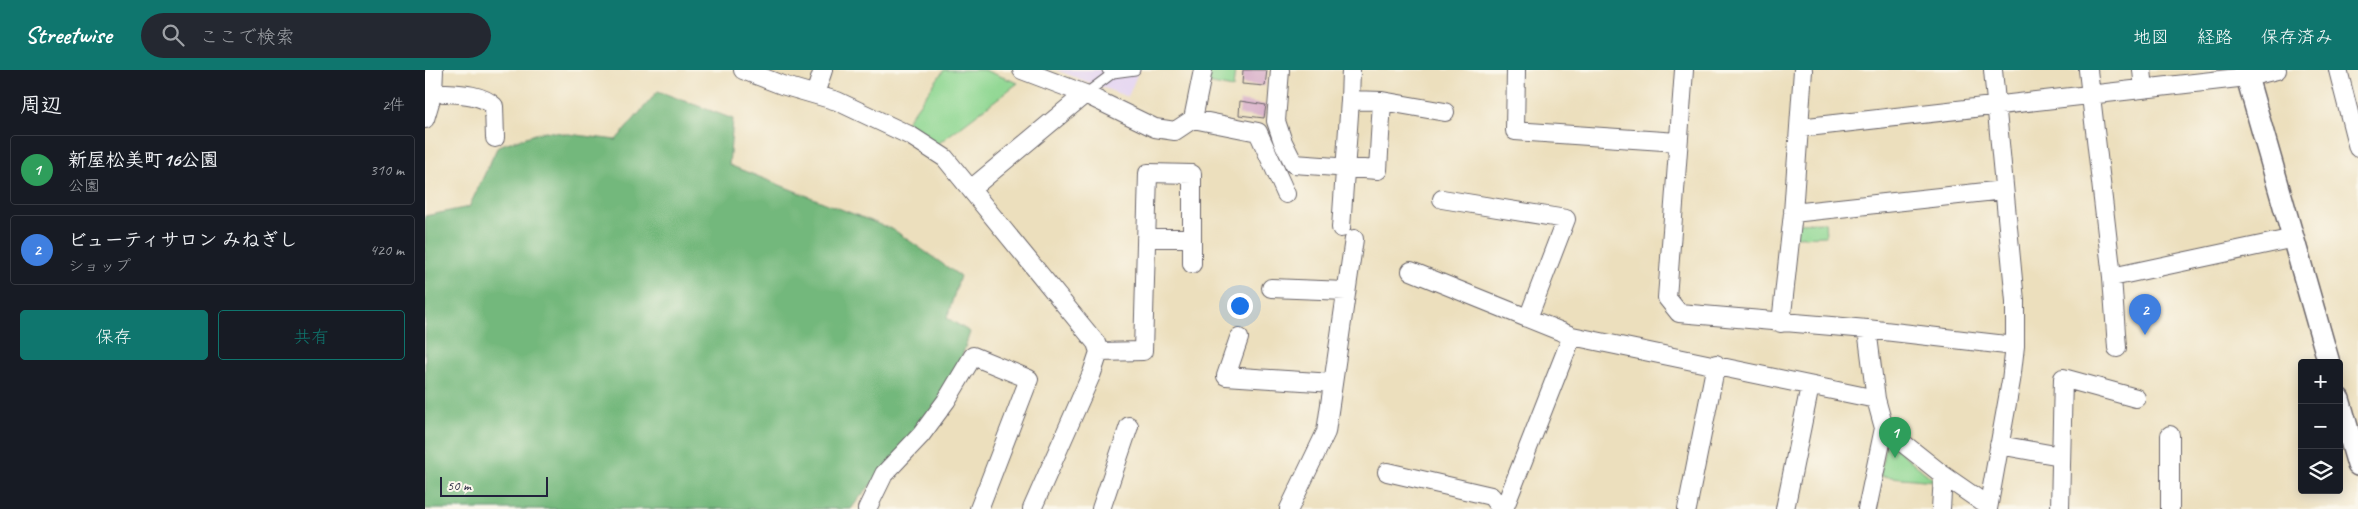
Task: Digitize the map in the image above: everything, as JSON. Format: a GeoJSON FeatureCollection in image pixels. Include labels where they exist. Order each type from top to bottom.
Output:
{"type":"FeatureCollection","features":[{"type":"Feature","properties":{"kind":"street"},"geometry":{"type":"LineString","coordinates":[[426,115],[433,92],[434,70]]}},
{"type":"Feature","properties":{"kind":"street"},"geometry":{"type":"LineString","coordinates":[[815,94],[823,70]]}},
{"type":"Feature","properties":{"kind":"street"},"geometry":{"type":"LineString","coordinates":[[1021,70],[1085,94],[1155,128],[1175,131],[1193,119],[1203,70]]}},
{"type":"Feature","properties":{"kind":"street"},"geometry":{"type":"LineString","coordinates":[[1280,70],[1276,121],[1283,142],[1294,164],[1378,170],[1383,101]]}},
{"type":"Feature","properties":{"kind":"street"},"geometry":{"type":"LineString","coordinates":[[1289,509],[1326,432],[1346,291],[1345,168],[1351,70]]}},
{"type":"Feature","properties":{"kind":"street"},"geometry":{"type":"LineString","coordinates":[[1516,70],[1515,131],[1677,142]]}},
{"type":"Feature","properties":{"kind":"street"},"geometry":{"type":"LineString","coordinates":[[1683,70],[1667,298],[1679,313],[1867,329],[2015,346]]}},
{"type":"Feature","properties":{"kind":"street"},"geometry":{"type":"LineString","coordinates":[[1781,323],[1793,213],[1803,70]]}},
{"type":"Feature","properties":{"kind":"street"},"geometry":{"type":"LineString","coordinates":[[1883,428],[1988,508],[2015,346],[2015,301],[1993,70]]}},
{"type":"Feature","properties":{"kind":"street"},"geometry":{"type":"LineString","coordinates":[[2088,70],[2112,277],[2117,348]]}},
{"type":"Feature","properties":{"kind":"street"},"geometry":{"type":"LineString","coordinates":[[2142,70],[2144,89]]}},
{"type":"Feature","properties":{"kind":"street"},"geometry":{"type":"LineString","coordinates":[[1799,128],[2144,89],[2277,70]]}},
{"type":"Feature","properties":{"kind":"street"},"geometry":{"type":"LineString","coordinates":[[2338,70],[2358,148]]}},
{"type":"Feature","properties":{"kind":"street"},"geometry":{"type":"LineString","coordinates":[[749,71],[837,101],[911,136],[945,158],[1096,343],[1099,352],[1092,373],[1032,509]]}},
{"type":"Feature","properties":{"kind":"street"},"geometry":{"type":"LineString","coordinates":[[2247,74],[2328,359]]}},
{"type":"Feature","properties":{"kind":"street"},"geometry":{"type":"LineString","coordinates":[[433,92],[472,96],[488,101],[494,106],[495,138]]}},
{"type":"Feature","properties":{"kind":"street"},"geometry":{"type":"LineString","coordinates":[[971,189],[1085,94]]}},
{"type":"Feature","properties":{"kind":"street"},"geometry":{"type":"LineString","coordinates":[[1350,100],[1383,101],[1445,112]]}},
{"type":"Feature","properties":{"kind":"street"},"geometry":{"type":"LineString","coordinates":[[1193,119],[1258,132],[1286,194]]}},
{"type":"Feature","properties":{"kind":"street"},"geometry":{"type":"LineString","coordinates":[[1099,352],[1143,351],[1148,173],[1192,174],[1192,264]]}},
{"type":"Feature","properties":{"kind":"street"},"geometry":{"type":"LineString","coordinates":[[1793,213],[2005,190]]}},
{"type":"Feature","properties":{"kind":"street"},"geometry":{"type":"LineString","coordinates":[[1442,198],[1566,219],[1528,318]]}},
{"type":"Feature","properties":{"kind":"street"},"geometry":{"type":"LineString","coordinates":[[1146,238],[1192,238]]}},
{"type":"Feature","properties":{"kind":"street"},"geometry":{"type":"LineString","coordinates":[[2112,277],[2294,238]]}},
{"type":"Feature","properties":{"kind":"street"},"geometry":{"type":"LineString","coordinates":[[1411,271],[1573,336],[1716,364],[1876,399]]}},
{"type":"Feature","properties":{"kind":"street"},"geometry":{"type":"LineString","coordinates":[[1271,288],[1346,291]]}},
{"type":"Feature","properties":{"kind":"street"},"geometry":{"type":"LineString","coordinates":[[1867,329],[1876,399],[1883,428],[1867,509]]}},
{"type":"Feature","properties":{"kind":"street"},"geometry":{"type":"LineString","coordinates":[[1387,472],[1491,496],[1503,509],[1573,336]]}},
{"type":"Feature","properties":{"kind":"street"},"geometry":{"type":"LineString","coordinates":[[1239,338],[1225,376],[1333,383]]}},
{"type":"Feature","properties":{"kind":"street"},"geometry":{"type":"LineString","coordinates":[[867,509],[884,474],[921,435],[946,401],[973,356],[1029,379],[979,509]]}},
{"type":"Feature","properties":{"kind":"street"},"geometry":{"type":"LineString","coordinates":[[1687,509],[1716,364]]}},
{"type":"Feature","properties":{"kind":"street"},"geometry":{"type":"LineString","coordinates":[[2060,509],[2063,378],[2136,398]]}},
{"type":"Feature","properties":{"kind":"street"},"geometry":{"type":"LineString","coordinates":[[1785,509],[1810,386]]}},
{"type":"Feature","properties":{"kind":"street"},"geometry":{"type":"LineString","coordinates":[[2340,404],[2358,465]]}},
{"type":"Feature","properties":{"kind":"street"},"geometry":{"type":"LineString","coordinates":[[1101,509],[1129,426]]}},
{"type":"Feature","properties":{"kind":"street"},"geometry":{"type":"LineString","coordinates":[[2170,435],[2170,509]]}},
{"type":"Feature","properties":{"kind":"street"},"geometry":{"type":"LineString","coordinates":[[1999,445],[2061,456]]}},
{"type":"Feature","properties":{"kind":"street"},"geometry":{"type":"LineString","coordinates":[[1941,509],[1943,475]]}},
{"type":"Feature","properties":{"kind":"lane"},"geometry":{"type":"LineString","coordinates":[[1085,94],[1110,71],[1135,70]]}},
{"type":"Feature","properties":{"kind":"shaded area"},"geometry":{"type":"Polygon","coordinates":[[[1056,70],[1139,70],[1128,97],[1056,70]]]}},
{"type":"Feature","properties":{"kind":"green space"},"geometry":{"type":"Polygon","coordinates":[[[944,70],[984,70],[1018,83],[935,146],[904,125],[944,70]]]}},
{"type":"Feature","properties":{"kind":"green space"},"geometry":{"type":"Polygon","coordinates":[[[1209,70],[1235,70],[1233,88],[1207,83],[1209,70]]]}},
{"type":"Feature","properties":{"kind":"green space"},"geometry":{"type":"Polygon","coordinates":[[[658,91],[733,119],[729,165],[894,230],[960,276],[947,318],[970,332],[956,375],[923,427],[851,509],[425,509],[425,216],[469,207],[498,146],[545,131],[616,140],[658,91]]]}},
{"type":"Feature","properties":{"kind":"green space"},"geometry":{"type":"Polygon","coordinates":[[[1825,222],[1826,236],[1795,237],[1795,223],[1825,222]]]}},
{"type":"Feature","properties":{"kind":"green space"},"geometry":{"type":"Polygon","coordinates":[[[1886,440],[1935,481],[1880,476],[1886,440]]]}},
{"type":"Feature","properties":{"kind":"building"},"geometry":{"type":"Polygon","coordinates":[[[1243,70],[1267,70],[1265,86],[1242,84],[1243,70]]]}},
{"type":"Feature","properties":{"kind":"building"},"geometry":{"type":"Polygon","coordinates":[[[1240,101],[1266,105],[1264,118],[1239,115],[1240,101]]]}},
{"type":"Feature","properties":{"kind":"place","name":"ビューティサロン みねぎし"},"geometry":{"type":"Point","coordinates":[2145,335]}},
{"type":"Feature","properties":{"kind":"place","name":"新屋松美町16公園"},"geometry":{"type":"Point","coordinates":[1895,458]}}]}
